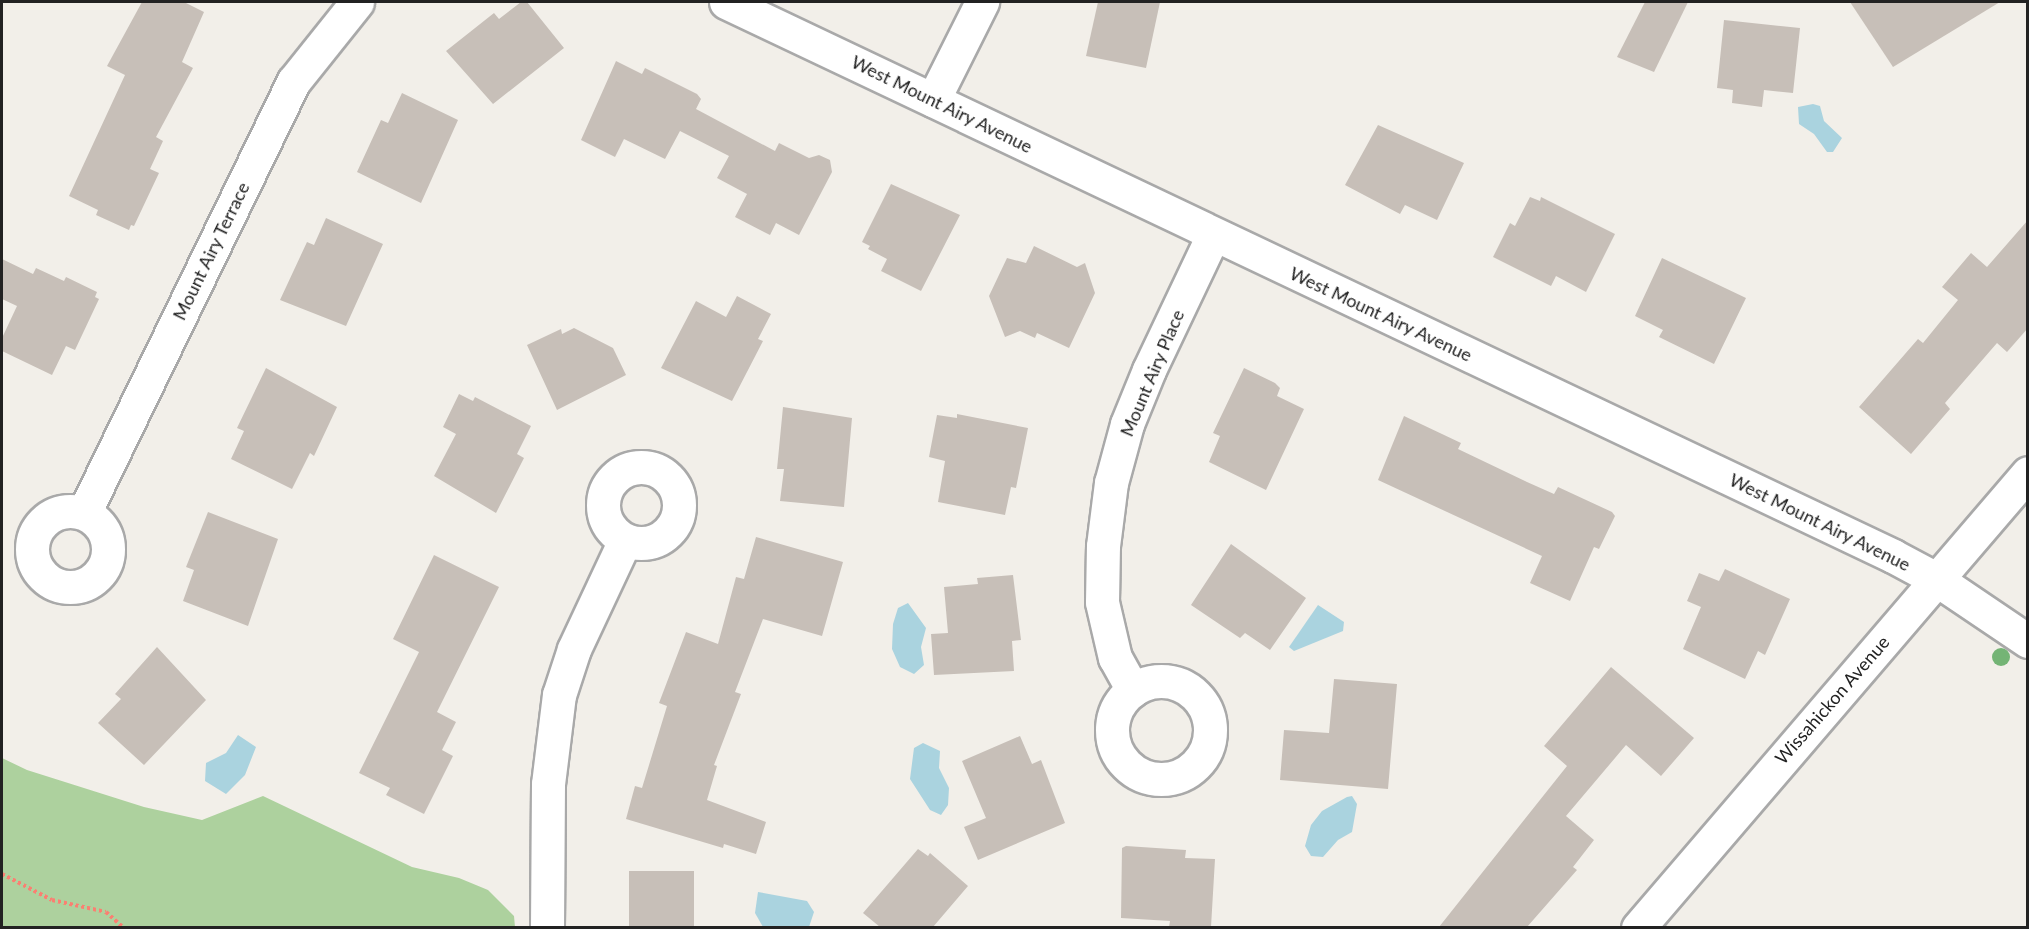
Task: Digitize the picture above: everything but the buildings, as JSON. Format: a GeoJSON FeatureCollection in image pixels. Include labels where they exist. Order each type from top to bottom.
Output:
{"type":"FeatureCollection","features":[{"type":"Feature","properties":{"kind":"street","name":"Mount Airy Terrace"},"geometry":{"type":"LineString","coordinates":[[84,513],[294,81],[357,2]]}},
{"type":"Feature","properties":{"kind":"street","name":"West Mount Airy Avenue"},"geometry":{"type":"LineString","coordinates":[[726,2],[1936,579],[2028,641]]}},
{"type":"Feature","properties":{"kind":"street"},"geometry":{"type":"LineString","coordinates":[[933,100],[982,2]]}},
{"type":"Feature","properties":{"kind":"street","name":"Mount Airy Place"},"geometry":{"type":"LineString","coordinates":[[1133,690],[1115,658],[1102,602],[1103,546],[1112,483],[1127,424],[1149,370],[1213,235]]}},
{"type":"Feature","properties":{"kind":"street","name":"Wissahickon Avenue"},"geometry":{"type":"LineString","coordinates":[[1638,927],[2028,473]]}},
{"type":"Feature","properties":{"kind":"street"},"geometry":{"type":"LineString","coordinates":[[547,927],[548,784],[559,695],[574,649],[625,540]]}},
{"type":"Feature","properties":{"kind":"path"},"geometry":{"type":"LineString","coordinates":[[2,874],[52,900],[105,912],[124,927]]}},
{"type":"Feature","properties":{"kind":"green space"},"geometry":{"type":"Polygon","coordinates":[[[2,758],[27,770],[144,807],[202,820],[263,796],[412,867],[459,878],[488,890],[514,916],[515,927],[2,927],[2,758]]]}},
{"type":"Feature","properties":{"kind":"water"},"geometry":{"type":"Polygon","coordinates":[[[1813,104],[1820,106],[1824,121],[1842,138],[1833,152],[1827,152],[1814,134],[1799,124],[1798,107],[1813,104]]]}},
{"type":"Feature","properties":{"kind":"water"},"geometry":{"type":"Polygon","coordinates":[[[908,603],[926,628],[921,647],[924,665],[914,674],[900,667],[892,649],[893,624],[898,608],[908,603]]]}},
{"type":"Feature","properties":{"kind":"water"},"geometry":{"type":"Polygon","coordinates":[[[1318,605],[1344,622],[1343,631],[1294,651],[1289,647],[1318,605]]]}},
{"type":"Feature","properties":{"kind":"water"},"geometry":{"type":"Polygon","coordinates":[[[238,735],[256,747],[245,775],[226,794],[205,781],[206,763],[226,753],[238,735]]]}},
{"type":"Feature","properties":{"kind":"water"},"geometry":{"type":"Polygon","coordinates":[[[923,743],[940,751],[939,768],[949,788],[948,805],[941,815],[930,810],[910,779],[914,748],[923,743]]]}},
{"type":"Feature","properties":{"kind":"water"},"geometry":{"type":"Polygon","coordinates":[[[1352,796],[1357,804],[1352,832],[1338,840],[1323,857],[1311,856],[1305,846],[1311,825],[1322,811],[1352,796]]]}},
{"type":"Feature","properties":{"kind":"water"},"geometry":{"type":"Polygon","coordinates":[[[758,892],[807,901],[814,912],[809,927],[763,927],[755,913],[758,892]]]}}]}
